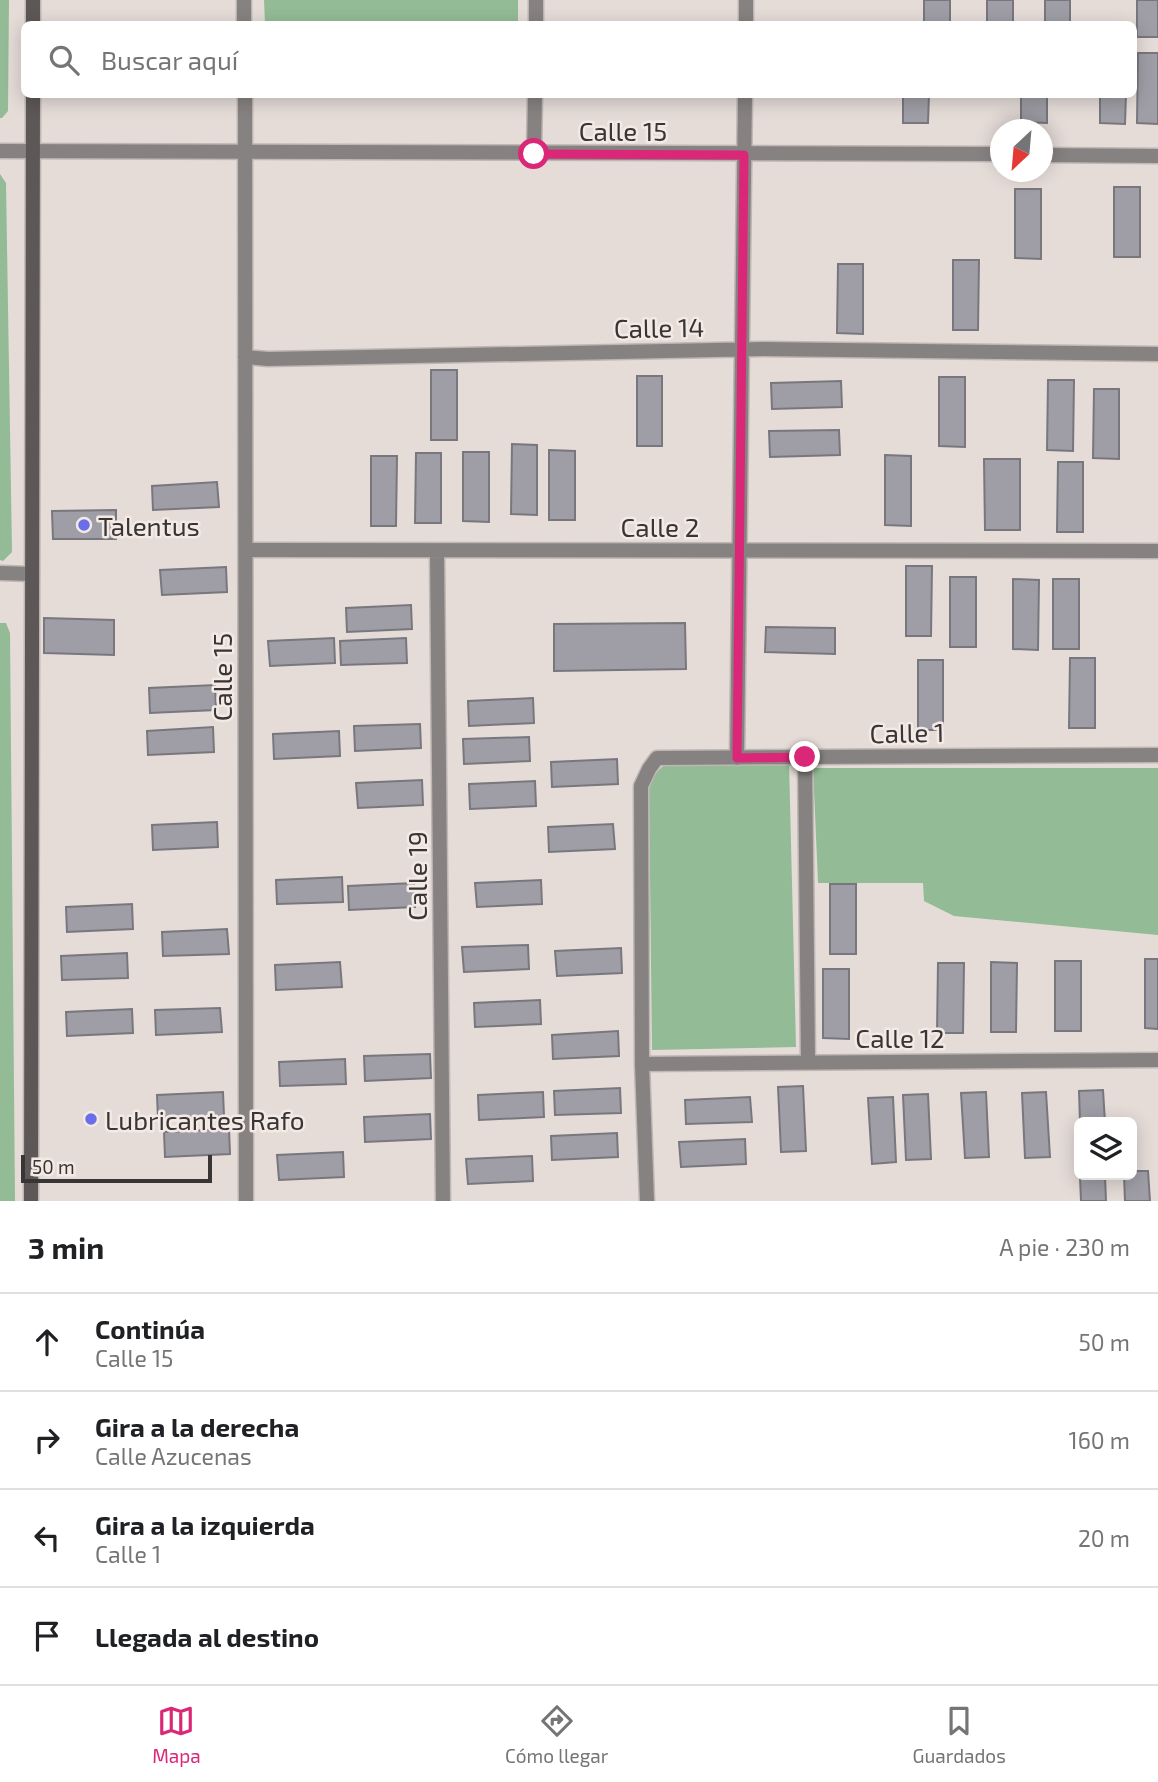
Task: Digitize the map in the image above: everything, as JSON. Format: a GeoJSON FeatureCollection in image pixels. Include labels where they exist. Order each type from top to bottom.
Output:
{"type":"FeatureCollection","features":[{"type":"Feature","properties":{"kind":"main road"},"geometry":{"type":"LineString","coordinates":[[33,0],[33,21]]}},
{"type":"Feature","properties":{"kind":"main road"},"geometry":{"type":"LineString","coordinates":[[32,1201],[33,98]]}},
{"type":"Feature","properties":{"kind":"street"},"geometry":{"type":"LineString","coordinates":[[244,0],[244,21]]}},
{"type":"Feature","properties":{"kind":"street"},"geometry":{"type":"LineString","coordinates":[[536,0],[536,21]]}},
{"type":"Feature","properties":{"kind":"street"},"geometry":{"type":"LineString","coordinates":[[746,0],[746,21]]}},
{"type":"Feature","properties":{"kind":"street","name":"Calle 15"},"geometry":{"type":"LineString","coordinates":[[245,98],[246,1201]]}},
{"type":"Feature","properties":{"kind":"street"},"geometry":{"type":"LineString","coordinates":[[534,154],[535,98]]}},
{"type":"Feature","properties":{"kind":"street"},"geometry":{"type":"LineString","coordinates":[[737,758],[745,98]]}},
{"type":"Feature","properties":{"kind":"street","name":"Calle 15"},"geometry":{"type":"LineString","coordinates":[[0,151],[990,154]]}},
{"type":"Feature","properties":{"kind":"street"},"geometry":{"type":"LineString","coordinates":[[1053,155],[1158,156]]}},
{"type":"Feature","properties":{"kind":"street","name":"Calle 14"},"geometry":{"type":"LineString","coordinates":[[245,357],[268,359],[742,350],[1158,354]]}},
{"type":"Feature","properties":{"kind":"street","name":"Calle 2"},"geometry":{"type":"LineString","coordinates":[[246,551],[1158,551]]}},
{"type":"Feature","properties":{"kind":"street","name":"Calle 19"},"geometry":{"type":"LineString","coordinates":[[438,551],[443,1201]]}},
{"type":"Feature","properties":{"kind":"street"},"geometry":{"type":"LineString","coordinates":[[0,573],[32,574]]}},
{"type":"Feature","properties":{"kind":"street","name":"Calle 1"},"geometry":{"type":"LineString","coordinates":[[642,1064],[641,786],[657,758],[1158,754]]}},
{"type":"Feature","properties":{"kind":"street"},"geometry":{"type":"LineString","coordinates":[[805,757],[808,1062]]}},
{"type":"Feature","properties":{"kind":"street","name":"Calle 12"},"geometry":{"type":"LineString","coordinates":[[642,1064],[1158,1060]]}},
{"type":"Feature","properties":{"kind":"street"},"geometry":{"type":"LineString","coordinates":[[642,1064],[647,1201]]}},
{"type":"Feature","properties":{"kind":"green space"},"geometry":{"type":"Polygon","coordinates":[[[0,0],[9,0],[8,111],[2,118],[0,118],[0,0]]]}},
{"type":"Feature","properties":{"kind":"green space"},"geometry":{"type":"Polygon","coordinates":[[[264,0],[518,0],[518,21],[265,21],[264,0]]]}},
{"type":"Feature","properties":{"kind":"green space"},"geometry":{"type":"Polygon","coordinates":[[[0,174],[6,183],[12,552],[3,561],[0,560],[0,174]]]}},
{"type":"Feature","properties":{"kind":"green space"},"geometry":{"type":"Polygon","coordinates":[[[0,623],[6,623],[10,633],[15,1201],[0,1201],[0,623]]]}},
{"type":"Feature","properties":{"kind":"green space"},"geometry":{"type":"Polygon","coordinates":[[[789,761],[796,1047],[652,1050],[649,788],[655,774],[663,766],[789,761]]]}},
{"type":"Feature","properties":{"kind":"green space"},"geometry":{"type":"Polygon","coordinates":[[[813,768],[1158,768],[1158,935],[954,916],[924,901],[923,883],[818,883],[813,768]]]}},
{"type":"Feature","properties":{"kind":"building"},"geometry":{"type":"Polygon","coordinates":[[[924,0],[950,0],[950,21],[924,21],[924,0]]]}},
{"type":"Feature","properties":{"kind":"building"},"geometry":{"type":"Polygon","coordinates":[[[987,0],[1013,0],[1013,21],[987,21],[987,0]]]}},
{"type":"Feature","properties":{"kind":"building"},"geometry":{"type":"Polygon","coordinates":[[[1045,0],[1070,0],[1070,21],[1045,21],[1045,0]]]}},
{"type":"Feature","properties":{"kind":"building"},"geometry":{"type":"Polygon","coordinates":[[[1137,0],[1158,0],[1158,37],[1137,37],[1137,0]]]}},
{"type":"Feature","properties":{"kind":"building"},"geometry":{"type":"Polygon","coordinates":[[[1138,53],[1158,53],[1158,124],[1137,123],[1138,53]]]}},
{"type":"Feature","properties":{"kind":"building"},"geometry":{"type":"Polygon","coordinates":[[[903,98],[929,98],[928,123],[903,123],[903,98]]]}},
{"type":"Feature","properties":{"kind":"building"},"geometry":{"type":"Polygon","coordinates":[[[1021,98],[1047,98],[1047,119],[1021,119],[1021,98]]]}},
{"type":"Feature","properties":{"kind":"building"},"geometry":{"type":"Polygon","coordinates":[[[1100,98],[1126,98],[1125,124],[1100,123],[1100,98]]]}},
{"type":"Feature","properties":{"kind":"building"},"geometry":{"type":"Polygon","coordinates":[[[1114,187],[1140,187],[1140,257],[1114,257],[1114,187]]]}},
{"type":"Feature","properties":{"kind":"building"},"geometry":{"type":"Polygon","coordinates":[[[1015,189],[1041,189],[1041,259],[1015,258],[1015,189]]]}},
{"type":"Feature","properties":{"kind":"building"},"geometry":{"type":"Polygon","coordinates":[[[953,260],[979,260],[978,330],[953,330],[953,260]]]}},
{"type":"Feature","properties":{"kind":"building"},"geometry":{"type":"Polygon","coordinates":[[[838,264],[863,264],[863,334],[837,333],[838,264]]]}},
{"type":"Feature","properties":{"kind":"building"},"geometry":{"type":"Polygon","coordinates":[[[431,370],[457,370],[457,440],[431,440],[431,370]]]}},
{"type":"Feature","properties":{"kind":"building"},"geometry":{"type":"Polygon","coordinates":[[[637,376],[662,376],[662,446],[637,446],[637,376]]]}},
{"type":"Feature","properties":{"kind":"building"},"geometry":{"type":"Polygon","coordinates":[[[939,377],[965,377],[965,447],[939,446],[939,377]]]}},
{"type":"Feature","properties":{"kind":"building"},"geometry":{"type":"Polygon","coordinates":[[[1048,380],[1074,380],[1073,451],[1047,450],[1048,380]]]}},
{"type":"Feature","properties":{"kind":"building"},"geometry":{"type":"Polygon","coordinates":[[[841,381],[842,407],[772,409],[771,383],[841,381]]]}},
{"type":"Feature","properties":{"kind":"building"},"geometry":{"type":"Polygon","coordinates":[[[1094,389],[1119,389],[1119,459],[1093,458],[1094,389]]]}},
{"type":"Feature","properties":{"kind":"building"},"geometry":{"type":"Polygon","coordinates":[[[839,430],[840,455],[770,457],[769,431],[839,430]]]}},
{"type":"Feature","properties":{"kind":"building"},"geometry":{"type":"Polygon","coordinates":[[[512,444],[537,445],[537,515],[511,514],[512,444]]]}},
{"type":"Feature","properties":{"kind":"building"},"geometry":{"type":"Polygon","coordinates":[[[549,450],[575,451],[575,520],[549,520],[549,450]]]}},
{"type":"Feature","properties":{"kind":"building"},"geometry":{"type":"Polygon","coordinates":[[[463,452],[489,452],[489,522],[463,521],[463,452]]]}},
{"type":"Feature","properties":{"kind":"building"},"geometry":{"type":"Polygon","coordinates":[[[416,453],[441,453],[441,523],[415,523],[416,453]]]}},
{"type":"Feature","properties":{"kind":"building"},"geometry":{"type":"Polygon","coordinates":[[[885,455],[911,456],[911,526],[885,525],[885,455]]]}},
{"type":"Feature","properties":{"kind":"building"},"geometry":{"type":"Polygon","coordinates":[[[371,456],[397,456],[396,526],[371,526],[371,456]]]}},
{"type":"Feature","properties":{"kind":"building"},"geometry":{"type":"Polygon","coordinates":[[[984,459],[1020,459],[1020,530],[985,530],[984,459]]]}},
{"type":"Feature","properties":{"kind":"building"},"geometry":{"type":"Polygon","coordinates":[[[1058,462],[1083,462],[1083,532],[1057,532],[1058,462]]]}},
{"type":"Feature","properties":{"kind":"building"},"geometry":{"type":"Polygon","coordinates":[[[217,482],[219,507],[153,510],[152,486],[217,482]]]}},
{"type":"Feature","properties":{"kind":"building","name":"Talentus"},"geometry":{"type":"Polygon","coordinates":[[[116,510],[116,539],[53,539],[52,511],[116,510]]]}},
{"type":"Feature","properties":{"kind":"building"},"geometry":{"type":"Polygon","coordinates":[[[906,566],[932,566],[931,636],[906,636],[906,566]]]}},
{"type":"Feature","properties":{"kind":"building"},"geometry":{"type":"Polygon","coordinates":[[[226,567],[227,592],[162,595],[160,570],[226,567]]]}},
{"type":"Feature","properties":{"kind":"building"},"geometry":{"type":"Polygon","coordinates":[[[950,577],[976,577],[976,647],[950,647],[950,577]]]}},
{"type":"Feature","properties":{"kind":"building"},"geometry":{"type":"Polygon","coordinates":[[[1013,579],[1039,580],[1038,650],[1013,649],[1013,579]]]}},
{"type":"Feature","properties":{"kind":"building"},"geometry":{"type":"Polygon","coordinates":[[[1053,579],[1079,579],[1079,649],[1053,649],[1053,579]]]}},
{"type":"Feature","properties":{"kind":"building"},"geometry":{"type":"Polygon","coordinates":[[[411,605],[412,629],[347,632],[346,608],[411,605]]]}},
{"type":"Feature","properties":{"kind":"building"},"geometry":{"type":"Polygon","coordinates":[[[44,618],[114,620],[114,655],[44,653],[44,618]]]}},
{"type":"Feature","properties":{"kind":"building"},"geometry":{"type":"Polygon","coordinates":[[[685,623],[686,669],[554,671],[554,624],[685,623]]]}},
{"type":"Feature","properties":{"kind":"building"},"geometry":{"type":"Polygon","coordinates":[[[766,627],[835,628],[835,654],[765,652],[766,627]]]}},
{"type":"Feature","properties":{"kind":"building"},"geometry":{"type":"Polygon","coordinates":[[[334,638],[335,663],[270,666],[268,641],[334,638]]]}},
{"type":"Feature","properties":{"kind":"building"},"geometry":{"type":"Polygon","coordinates":[[[406,638],[407,663],[341,665],[340,641],[406,638]]]}},
{"type":"Feature","properties":{"kind":"building"},"geometry":{"type":"Polygon","coordinates":[[[1070,658],[1095,658],[1095,728],[1069,728],[1070,658]]]}},
{"type":"Feature","properties":{"kind":"building"},"geometry":{"type":"Polygon","coordinates":[[[918,660],[943,660],[943,730],[918,730],[918,660]]]}},
{"type":"Feature","properties":{"kind":"building"},"geometry":{"type":"Polygon","coordinates":[[[215,685],[216,710],[150,713],[149,688],[215,685]]]}},
{"type":"Feature","properties":{"kind":"building"},"geometry":{"type":"Polygon","coordinates":[[[533,698],[534,723],[469,726],[468,701],[533,698]]]}},
{"type":"Feature","properties":{"kind":"building"},"geometry":{"type":"Polygon","coordinates":[[[420,724],[421,748],[355,751],[354,726],[420,724]]]}},
{"type":"Feature","properties":{"kind":"building"},"geometry":{"type":"Polygon","coordinates":[[[213,727],[214,752],[148,755],[147,731],[213,727]]]}},
{"type":"Feature","properties":{"kind":"building"},"geometry":{"type":"Polygon","coordinates":[[[339,731],[340,756],[274,759],[273,734],[339,731]]]}},
{"type":"Feature","properties":{"kind":"building"},"geometry":{"type":"Polygon","coordinates":[[[529,737],[530,761],[464,764],[463,739],[529,737]]]}},
{"type":"Feature","properties":{"kind":"building"},"geometry":{"type":"Polygon","coordinates":[[[617,759],[618,784],[552,787],[551,762],[617,759]]]}},
{"type":"Feature","properties":{"kind":"building"},"geometry":{"type":"Polygon","coordinates":[[[422,780],[423,805],[358,808],[356,783],[422,780]]]}},
{"type":"Feature","properties":{"kind":"building"},"geometry":{"type":"Polygon","coordinates":[[[535,781],[536,806],[470,809],[469,784],[535,781]]]}},
{"type":"Feature","properties":{"kind":"building"},"geometry":{"type":"Polygon","coordinates":[[[217,822],[218,847],[153,850],[152,825],[217,822]]]}},
{"type":"Feature","properties":{"kind":"building"},"geometry":{"type":"Polygon","coordinates":[[[613,824],[615,849],[549,852],[548,827],[613,824]]]}},
{"type":"Feature","properties":{"kind":"building"},"geometry":{"type":"Polygon","coordinates":[[[342,877],[343,902],[277,904],[276,880],[342,877]]]}},
{"type":"Feature","properties":{"kind":"building"},"geometry":{"type":"Polygon","coordinates":[[[541,880],[542,904],[477,907],[475,883],[541,880]]]}},
{"type":"Feature","properties":{"kind":"building"},"geometry":{"type":"Polygon","coordinates":[[[414,883],[415,907],[349,910],[348,886],[414,883]]]}},
{"type":"Feature","properties":{"kind":"building"},"geometry":{"type":"Polygon","coordinates":[[[830,884],[856,884],[856,954],[830,954],[830,884]]]}},
{"type":"Feature","properties":{"kind":"building"},"geometry":{"type":"Polygon","coordinates":[[[132,904],[133,929],[67,932],[66,907],[132,904]]]}},
{"type":"Feature","properties":{"kind":"building"},"geometry":{"type":"Polygon","coordinates":[[[227,929],[229,954],[163,956],[162,932],[227,929]]]}},
{"type":"Feature","properties":{"kind":"building"},"geometry":{"type":"Polygon","coordinates":[[[528,945],[529,969],[464,972],[462,947],[528,945]]]}},
{"type":"Feature","properties":{"kind":"building"},"geometry":{"type":"Polygon","coordinates":[[[621,948],[622,973],[557,976],[555,951],[621,948]]]}},
{"type":"Feature","properties":{"kind":"building"},"geometry":{"type":"Polygon","coordinates":[[[127,953],[128,978],[62,980],[61,956],[127,953]]]}},
{"type":"Feature","properties":{"kind":"building"},"geometry":{"type":"Polygon","coordinates":[[[1145,959],[1158,959],[1158,1029],[1145,1028],[1145,959]]]}},
{"type":"Feature","properties":{"kind":"building"},"geometry":{"type":"Polygon","coordinates":[[[1055,961],[1081,961],[1081,1031],[1055,1031],[1055,961]]]}},
{"type":"Feature","properties":{"kind":"building"},"geometry":{"type":"Polygon","coordinates":[[[340,962],[342,987],[276,990],[275,965],[340,962]]]}},
{"type":"Feature","properties":{"kind":"building"},"geometry":{"type":"Polygon","coordinates":[[[991,962],[1017,963],[1016,1032],[991,1032],[991,962]]]}},
{"type":"Feature","properties":{"kind":"building"},"geometry":{"type":"Polygon","coordinates":[[[938,963],[964,963],[963,1033],[937,1033],[938,963]]]}},
{"type":"Feature","properties":{"kind":"building"},"geometry":{"type":"Polygon","coordinates":[[[823,969],[849,969],[849,1039],[823,1038],[823,969]]]}},
{"type":"Feature","properties":{"kind":"building"},"geometry":{"type":"Polygon","coordinates":[[[540,1000],[541,1024],[475,1027],[474,1003],[540,1000]]]}},
{"type":"Feature","properties":{"kind":"building"},"geometry":{"type":"Polygon","coordinates":[[[220,1008],[222,1032],[156,1035],[155,1010],[220,1008]]]}},
{"type":"Feature","properties":{"kind":"building"},"geometry":{"type":"Polygon","coordinates":[[[132,1009],[133,1033],[67,1036],[66,1012],[132,1009]]]}},
{"type":"Feature","properties":{"kind":"building"},"geometry":{"type":"Polygon","coordinates":[[[618,1031],[619,1056],[553,1059],[552,1035],[618,1031]]]}},
{"type":"Feature","properties":{"kind":"building"},"geometry":{"type":"Polygon","coordinates":[[[430,1054],[431,1078],[365,1081],[364,1056],[430,1054]]]}},
{"type":"Feature","properties":{"kind":"building"},"geometry":{"type":"Polygon","coordinates":[[[345,1059],[346,1084],[280,1086],[279,1062],[345,1059]]]}},
{"type":"Feature","properties":{"kind":"building"},"geometry":{"type":"Polygon","coordinates":[[[803,1086],[806,1151],[781,1152],[778,1087],[803,1086]]]}},
{"type":"Feature","properties":{"kind":"building"},"geometry":{"type":"Polygon","coordinates":[[[620,1088],[621,1113],[555,1115],[554,1091],[620,1088]]]}},
{"type":"Feature","properties":{"kind":"building"},"geometry":{"type":"Polygon","coordinates":[[[1103,1090],[1105,1117],[1080,1117],[1079,1091],[1103,1090]]]}},
{"type":"Feature","properties":{"kind":"building"},"geometry":{"type":"Polygon","coordinates":[[[223,1092],[224,1116],[158,1119],[157,1095],[223,1092]]]}},
{"type":"Feature","properties":{"kind":"building"},"geometry":{"type":"Polygon","coordinates":[[[543,1092],[544,1117],[479,1120],[478,1095],[543,1092]]]}},
{"type":"Feature","properties":{"kind":"building"},"geometry":{"type":"Polygon","coordinates":[[[986,1092],[989,1157],[965,1158],[961,1093],[986,1092]]]}},
{"type":"Feature","properties":{"kind":"building"},"geometry":{"type":"Polygon","coordinates":[[[1046,1092],[1050,1157],[1025,1158],[1022,1093],[1046,1092]]]}},
{"type":"Feature","properties":{"kind":"building"},"geometry":{"type":"Polygon","coordinates":[[[928,1094],[931,1159],[906,1160],[903,1095],[928,1094]]]}},
{"type":"Feature","properties":{"kind":"building"},"geometry":{"type":"Polygon","coordinates":[[[750,1097],[752,1122],[686,1124],[685,1100],[750,1097]]]}},
{"type":"Feature","properties":{"kind":"building"},"geometry":{"type":"Polygon","coordinates":[[[893,1097],[896,1162],[872,1164],[868,1098],[893,1097]]]}},
{"type":"Feature","properties":{"kind":"building"},"geometry":{"type":"Polygon","coordinates":[[[430,1114],[431,1139],[365,1142],[364,1117],[430,1114]]]}},
{"type":"Feature","properties":{"kind":"building"},"geometry":{"type":"Polygon","coordinates":[[[229,1129],[230,1154],[165,1157],[164,1132],[229,1129]]]}},
{"type":"Feature","properties":{"kind":"building"},"geometry":{"type":"Polygon","coordinates":[[[617,1133],[618,1157],[552,1160],[551,1136],[617,1133]]]}},
{"type":"Feature","properties":{"kind":"building"},"geometry":{"type":"Polygon","coordinates":[[[745,1139],[746,1164],[681,1167],[679,1142],[745,1139]]]}},
{"type":"Feature","properties":{"kind":"building"},"geometry":{"type":"Polygon","coordinates":[[[343,1152],[344,1177],[279,1180],[277,1155],[343,1152]]]}},
{"type":"Feature","properties":{"kind":"building"},"geometry":{"type":"Polygon","coordinates":[[[532,1156],[533,1181],[468,1184],[466,1159],[532,1156]]]}},
{"type":"Feature","properties":{"kind":"building"},"geometry":{"type":"Polygon","coordinates":[[[1137,1171],[1148,1171],[1150,1201],[1125,1201],[1124,1180],[1137,1180],[1137,1171]]]}},
{"type":"Feature","properties":{"kind":"building"},"geometry":{"type":"Polygon","coordinates":[[[1080,1180],[1105,1180],[1106,1201],[1081,1201],[1080,1180]]]}},
{"type":"Feature","properties":{"kind":"place","name":"Talentus"},"geometry":{"type":"Point","coordinates":[84,525]}},
{"type":"Feature","properties":{"kind":"place","name":"Lubricantes Rafo"},"geometry":{"type":"Point","coordinates":[91,1119]}},
{"type":"Feature","properties":{"kind":"route"},"geometry":{"type":"LineString","coordinates":[[534,154],[744,155],[737,758],[805,757]]}}]}
